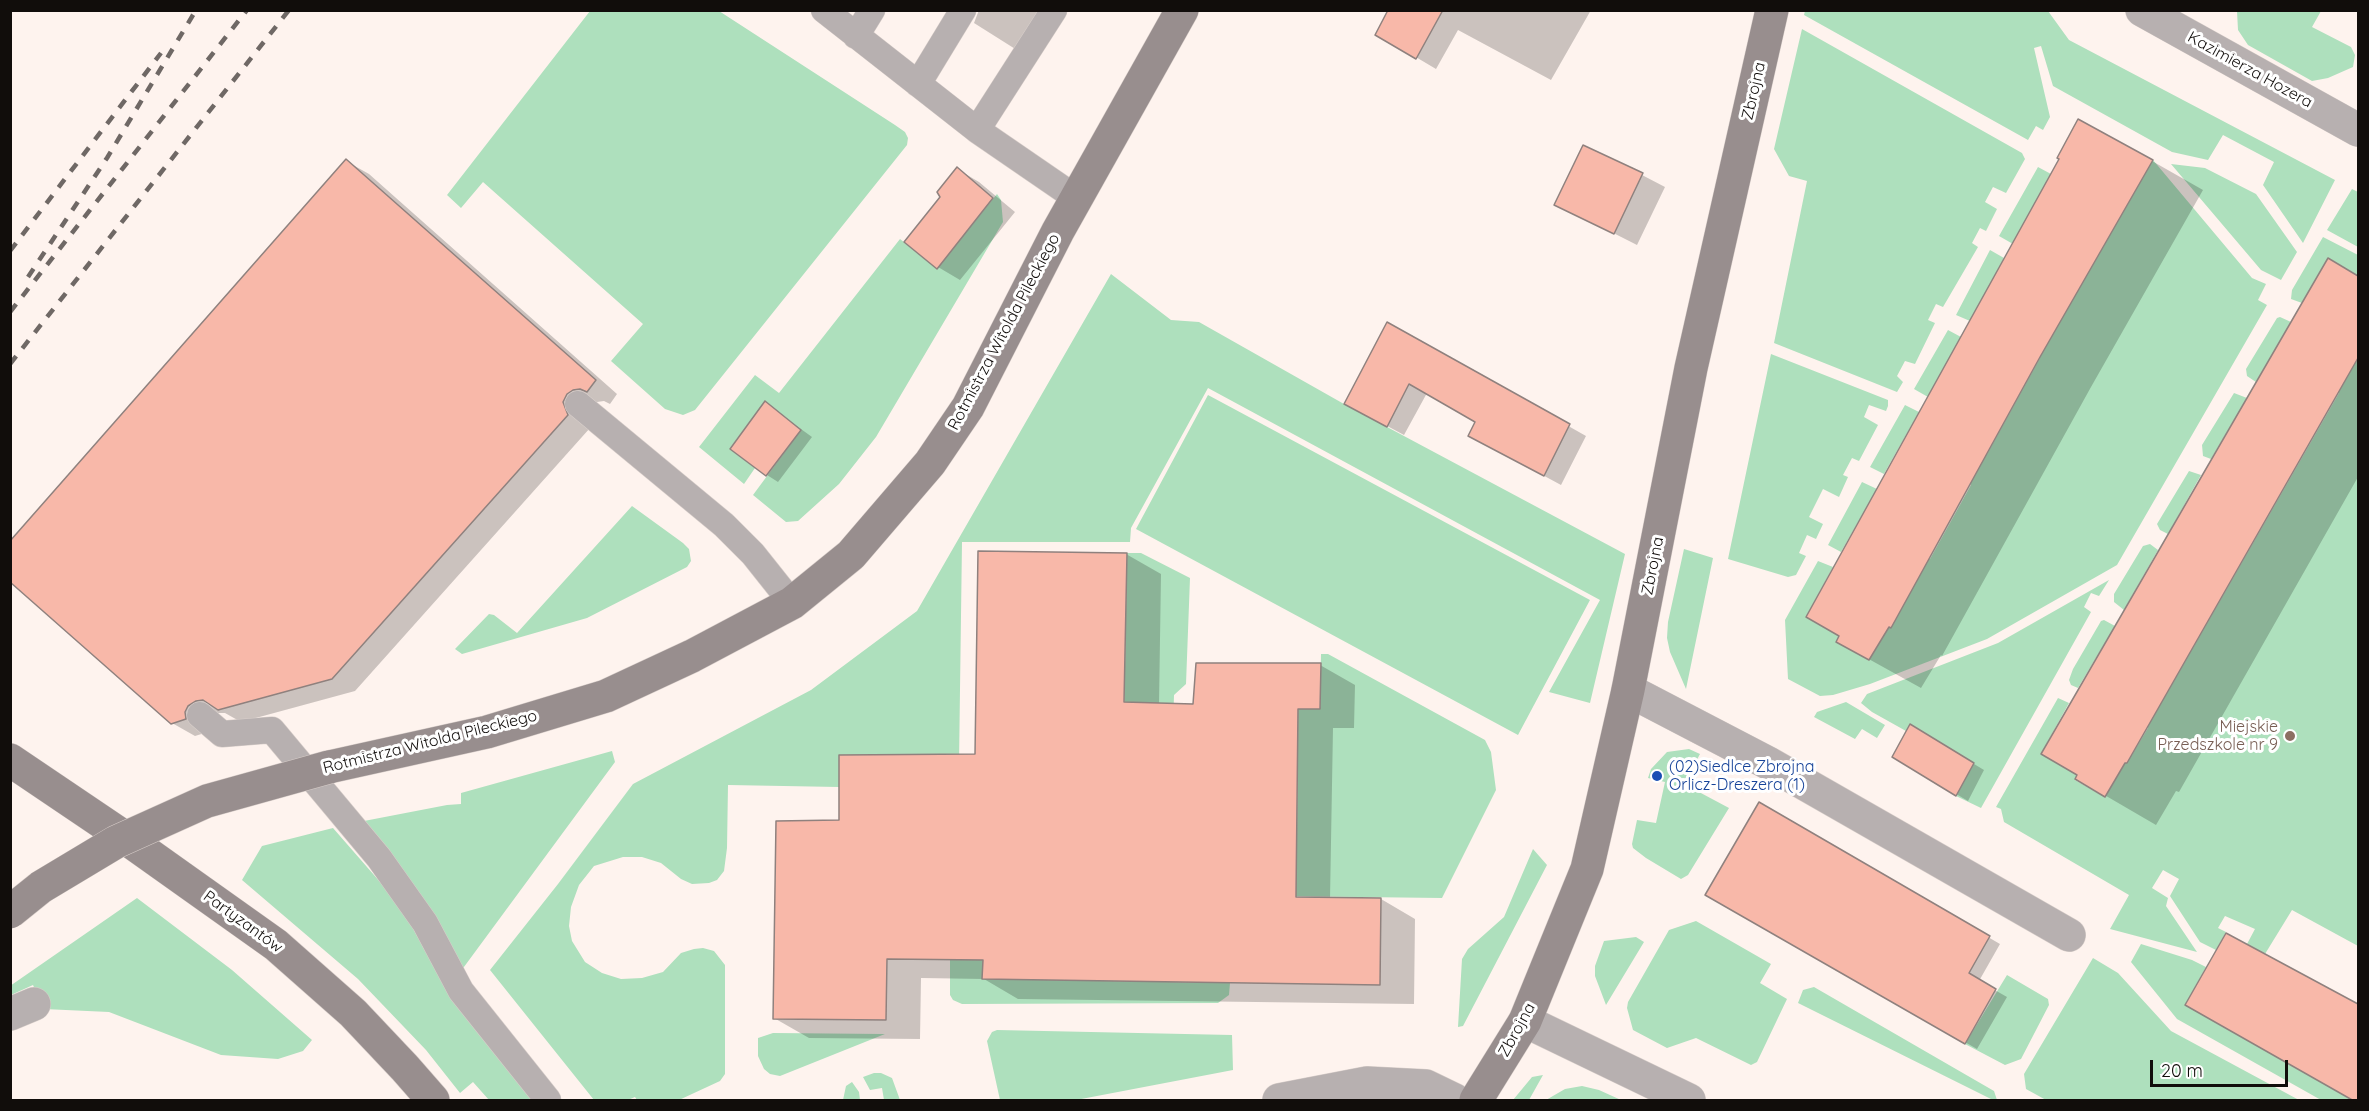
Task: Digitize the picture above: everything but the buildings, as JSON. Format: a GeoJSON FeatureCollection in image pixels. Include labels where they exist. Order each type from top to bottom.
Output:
{"type":"FeatureCollection","features":[{"type":"Feature","properties":{"kind":"main road","name":"Rotmistrza Witolda Pileckiego"},"geometry":{"type":"LineString","coordinates":[[10,912],[41,887],[116,842],[207,801],[329,767],[487,732],[606,696],[692,656],[792,603],[851,555],[930,463],[968,407],[1076,198],[1182,10]]}},
{"type":"Feature","properties":{"kind":"main road","name":"Zbrojna"},"geometry":{"type":"LineString","coordinates":[[1476,1101],[1525,1021],[1587,869],[1628,690],[1691,368],[1772,10]]}},
{"type":"Feature","properties":{"kind":"main road","name":"Partyzantów"},"geometry":{"type":"LineString","coordinates":[[17,762],[276,945],[353,1013],[433,1101]]}},
{"type":"Feature","properties":{"kind":"street","name":"Kazimierza Hozera"},"geometry":{"type":"LineString","coordinates":[[2142,10],[2358,130]]}},
{"type":"Feature","properties":{"kind":"street"},"geometry":{"type":"LineString","coordinates":[[1628,690],[1770,764],[2069,935]]}},
{"type":"Feature","properties":{"kind":"street"},"geometry":{"type":"LineString","coordinates":[[1525,1021],[1689,1101]]}},
{"type":"Feature","properties":{"kind":"street"},"geometry":{"type":"LineString","coordinates":[[1279,1101],[1367,1083],[1426,1086],[1455,1101]]}},
{"type":"Feature","properties":{"kind":"lane"},"geometry":{"type":"LineString","coordinates":[[824,10],[977,130],[1076,198]]}},
{"type":"Feature","properties":{"kind":"lane"},"geometry":{"type":"LineString","coordinates":[[856,36],[872,10]]}},
{"type":"Feature","properties":{"kind":"lane"},"geometry":{"type":"LineString","coordinates":[[918,84],[963,10]]}},
{"type":"Feature","properties":{"kind":"lane"},"geometry":{"type":"LineString","coordinates":[[977,130],[1054,10]]}},
{"type":"Feature","properties":{"kind":"lane"},"geometry":{"type":"LineString","coordinates":[[578,404],[724,525],[753,554],[792,603]]}},
{"type":"Feature","properties":{"kind":"lane"},"geometry":{"type":"LineString","coordinates":[[200,715],[222,734],[272,730],[380,858],[425,923],[461,991],[548,1101]]}},
{"type":"Feature","properties":{"kind":"green space"},"geometry":{"type":"Polygon","coordinates":[[[590,11],[719,11],[895,125],[905,132],[908,138],[907,145],[695,410],[683,415],[665,409],[611,361],[643,324],[483,182],[461,208],[447,195],[590,11]]]}},
{"type":"Feature","properties":{"kind":"green space"},"geometry":{"type":"Polygon","coordinates":[[[1805,11],[2048,11],[2069,40],[2335,180],[2303,243],[2263,185],[2274,162],[2223,135],[2208,160],[2172,152],[2053,86],[2041,46],[2034,48],[2050,117],[2043,130],[2036,126],[2028,140],[1804,15],[1805,11]]]}},
{"type":"Feature","properties":{"kind":"green space"},"geometry":{"type":"Polygon","coordinates":[[[2237,11],[2321,11],[2312,27],[2351,47],[2355,55],[2353,67],[2328,78],[2312,81],[2248,45],[2238,30],[2237,11]]]}},
{"type":"Feature","properties":{"kind":"green space"},"geometry":{"type":"Polygon","coordinates":[[[1802,29],[2022,153],[2025,159],[2006,193],[1993,187],[1985,202],[1997,209],[1986,231],[1980,228],[1972,243],[1978,247],[1943,307],[1936,304],[1928,320],[1935,323],[1915,364],[1905,361],[1897,376],[1903,382],[1897,392],[1774,343],[1807,181],[1789,176],[1774,149],[1802,29]]]}},
{"type":"Feature","properties":{"kind":"green space"},"geometry":{"type":"Polygon","coordinates":[[[2153,160],[2252,278],[2266,284],[2258,300],[2267,305],[2117,565],[1987,639],[1870,684],[1833,695],[1820,696],[1788,679],[1785,620],[1818,561],[1833,567],[1806,617],[1839,636],[1836,642],[1869,660],[1891,627],[1928,558],[1930,559],[1971,485],[1969,483],[1985,453],[1987,454],[2039,357],[2153,160]]]}},
{"type":"Feature","properties":{"kind":"green space"},"geometry":{"type":"Polygon","coordinates":[[[2171,164],[2205,168],[2256,194],[2297,252],[2281,280],[2261,270],[2171,164]]]}},
{"type":"Feature","properties":{"kind":"green space"},"geometry":{"type":"Polygon","coordinates":[[[2038,167],[2051,174],[2013,244],[1999,236],[2038,167]]]}},
{"type":"Feature","properties":{"kind":"green space"},"geometry":{"type":"Polygon","coordinates":[[[2352,189],[2358,192],[2358,247],[2327,230],[2352,189]]]}},
{"type":"Feature","properties":{"kind":"green space"},"geometry":{"type":"Polygon","coordinates":[[[997,194],[1001,200],[1003,222],[876,437],[839,484],[798,521],[786,522],[753,495],[801,430],[765,402],[730,448],[755,468],[744,484],[699,447],[755,375],[779,393],[900,239],[937,268],[997,194]]]}},
{"type":"Feature","properties":{"kind":"green space"},"geometry":{"type":"Polygon","coordinates":[[[2323,237],[2358,255],[2358,276],[2328,258],[2302,303],[2291,299],[2292,290],[2323,237]]]}},
{"type":"Feature","properties":{"kind":"green space"},"geometry":{"type":"Polygon","coordinates":[[[1990,250],[2004,258],[1970,321],[1956,315],[1990,250]]]}},
{"type":"Feature","properties":{"kind":"green space"},"geometry":{"type":"Polygon","coordinates":[[[1111,274],[1171,320],[1199,322],[1344,404],[1625,554],[1590,703],[1549,692],[1600,600],[1208,388],[1131,528],[1130,542],[962,542],[958,837],[839,787],[728,785],[727,848],[724,871],[717,880],[692,884],[681,879],[661,863],[642,857],[623,857],[594,866],[579,885],[571,907],[569,926],[572,941],[585,962],[602,973],[621,979],[642,978],[663,972],[681,953],[703,948],[714,951],[725,965],[725,1074],[720,1081],[679,1100],[637,1100],[635,1097],[628,1100],[594,1100],[490,970],[633,784],[811,690],[917,611],[1111,274]]]}},
{"type":"Feature","properties":{"kind":"green space"},"geometry":{"type":"Polygon","coordinates":[[[2277,318],[2291,322],[2256,382],[2247,376],[2246,369],[2277,318]]]}},
{"type":"Feature","properties":{"kind":"green space"},"geometry":{"type":"Polygon","coordinates":[[[1948,330],[1961,337],[1928,397],[1914,389],[1948,330]]]}},
{"type":"Feature","properties":{"kind":"green space"},"geometry":{"type":"Polygon","coordinates":[[[1771,354],[1888,400],[1886,411],[1869,405],[1864,417],[1878,425],[1859,461],[1852,458],[1843,475],[1848,477],[1839,497],[1823,489],[1809,517],[1823,524],[1816,539],[1807,535],[1799,553],[1806,556],[1796,575],[1788,577],[1728,559],[1771,354]]]}},
{"type":"Feature","properties":{"kind":"green space"},"geometry":{"type":"Polygon","coordinates":[[[2358,358],[2358,946],[2292,910],[2265,954],[2247,944],[2255,929],[2225,916],[2218,928],[2226,932],[2216,950],[2200,942],[2170,896],[2179,879],[2163,870],[2152,888],[2168,898],[2166,906],[2197,952],[2110,929],[2129,895],[2004,822],[2001,809],[1996,807],[2058,698],[2069,703],[2041,754],[2077,775],[2075,780],[2105,797],[2148,728],[2145,726],[2166,695],[2339,393],[2336,390],[2353,360],[2356,362],[2358,358]]]}},
{"type":"Feature","properties":{"kind":"green space"},"geometry":{"type":"Polygon","coordinates":[[[2234,393],[2247,398],[2211,459],[2203,456],[2202,445],[2234,393]]]}},
{"type":"Feature","properties":{"kind":"green space"},"geometry":{"type":"Polygon","coordinates":[[[1208,395],[1590,600],[1518,735],[1136,529],[1208,395]]]}},
{"type":"Feature","properties":{"kind":"green space"},"geometry":{"type":"Polygon","coordinates":[[[1905,405],[1919,412],[1884,474],[1870,467],[1905,405]]]}},
{"type":"Feature","properties":{"kind":"green space"},"geometry":{"type":"Polygon","coordinates":[[[2189,471],[2201,475],[2168,534],[2160,530],[2157,524],[2189,471]]]}},
{"type":"Feature","properties":{"kind":"green space"},"geometry":{"type":"Polygon","coordinates":[[[1862,482],[1877,489],[1841,552],[1828,545],[1862,482]]]}},
{"type":"Feature","properties":{"kind":"green space"},"geometry":{"type":"Polygon","coordinates":[[[632,506],[689,549],[691,561],[687,567],[587,618],[462,654],[455,649],[489,614],[494,615],[517,633],[632,506]]]}},
{"type":"Feature","properties":{"kind":"green space"},"geometry":{"type":"Polygon","coordinates":[[[2150,544],[2158,550],[2124,610],[2114,602],[2114,594],[2143,546],[2150,544]]]}},
{"type":"Feature","properties":{"kind":"green space"},"geometry":{"type":"Polygon","coordinates":[[[1684,549],[1713,558],[1686,689],[1670,652],[1667,638],[1668,622],[1684,549]]]}},
{"type":"Feature","properties":{"kind":"green space"},"geometry":{"type":"Polygon","coordinates":[[[1127,553],[1141,553],[1190,578],[1186,684],[1174,695],[1168,895],[1121,895],[1127,553]]]}},
{"type":"Feature","properties":{"kind":"green space"},"geometry":{"type":"Polygon","coordinates":[[[2109,580],[2099,596],[2091,593],[2084,607],[2091,612],[1981,808],[1956,796],[1974,763],[1910,724],[1906,731],[1872,712],[1861,703],[1867,694],[1998,643],[2109,580]]]}},
{"type":"Feature","properties":{"kind":"green space"},"geometry":{"type":"Polygon","coordinates":[[[2104,620],[2115,626],[2078,688],[2071,685],[2069,680],[2073,669],[2101,621],[2104,620]]]}},
{"type":"Feature","properties":{"kind":"green space"},"geometry":{"type":"Polygon","coordinates":[[[1321,654],[1328,654],[1485,740],[1491,752],[1496,790],[1442,898],[1278,896],[1297,833],[1298,709],[1320,709],[1321,654]]]}},
{"type":"Feature","properties":{"kind":"green space"},"geometry":{"type":"Polygon","coordinates":[[[1846,702],[1885,725],[1877,738],[1862,729],[1855,739],[1814,717],[1817,712],[1846,702]]]}},
{"type":"Feature","properties":{"kind":"green space"},"geometry":{"type":"Polygon","coordinates":[[[1689,749],[1700,754],[1684,784],[1729,808],[1688,875],[1681,879],[1646,858],[1633,848],[1632,844],[1637,820],[1656,823],[1665,782],[1648,778],[1651,769],[1667,752],[1689,749]]]}},
{"type":"Feature","properties":{"kind":"green space"},"geometry":{"type":"Polygon","coordinates":[[[612,751],[615,762],[461,971],[364,821],[461,804],[461,793],[612,751]]]}},
{"type":"Feature","properties":{"kind":"green space"},"geometry":{"type":"Polygon","coordinates":[[[333,828],[401,906],[448,993],[536,1100],[489,1100],[473,1082],[460,1093],[426,1050],[358,979],[242,880],[262,846],[333,828]]]}},
{"type":"Feature","properties":{"kind":"green space"},"geometry":{"type":"Polygon","coordinates":[[[1533,849],[1547,865],[1463,1026],[1458,1027],[1462,959],[1468,949],[1504,917],[1533,849]]]}},
{"type":"Feature","properties":{"kind":"green space"},"geometry":{"type":"Polygon","coordinates":[[[137,898],[232,970],[312,1040],[303,1051],[278,1059],[221,1055],[109,1012],[44,1009],[33,985],[11,995],[10,986],[137,898]]]}},
{"type":"Feature","properties":{"kind":"green space"},"geometry":{"type":"Polygon","coordinates":[[[983,914],[983,979],[1230,983],[1229,995],[1218,1003],[962,1004],[953,1000],[950,995],[950,949],[983,914]]]}},
{"type":"Feature","properties":{"kind":"green space"},"geometry":{"type":"Polygon","coordinates":[[[1696,921],[1771,964],[1760,983],[1787,999],[1757,1062],[1751,1065],[1696,1038],[1667,1048],[1633,1030],[1627,1008],[1628,1002],[1669,930],[1696,921]]]}},
{"type":"Feature","properties":{"kind":"green space"},"geometry":{"type":"Polygon","coordinates":[[[1636,937],[1644,942],[1606,1005],[1595,976],[1595,966],[1604,941],[1636,937]]]}},
{"type":"Feature","properties":{"kind":"green space"},"geometry":{"type":"Polygon","coordinates":[[[2141,944],[2192,960],[2206,967],[2185,1005],[2354,1100],[2321,1100],[2177,1019],[2131,962],[2141,944]]]}},
{"type":"Feature","properties":{"kind":"green space"},"geometry":{"type":"Polygon","coordinates":[[[2093,958],[2118,973],[2171,1031],[2299,1100],[2046,1100],[2026,1089],[2024,1074],[2093,958]]]}},
{"type":"Feature","properties":{"kind":"green space"},"geometry":{"type":"Polygon","coordinates":[[[2007,975],[2048,999],[2049,1005],[2021,1059],[2005,1065],[1965,1044],[2007,975]]]}},
{"type":"Feature","properties":{"kind":"green space"},"geometry":{"type":"Polygon","coordinates":[[[1814,987],[1994,1091],[1997,1100],[1798,1003],[1803,990],[1814,987]]]}},
{"type":"Feature","properties":{"kind":"green space"},"geometry":{"type":"Polygon","coordinates":[[[997,1030],[1232,1035],[1233,1070],[1076,1100],[1000,1100],[987,1041],[992,1032],[997,1030]]]}},
{"type":"Feature","properties":{"kind":"green space"},"geometry":{"type":"Polygon","coordinates":[[[773,1033],[885,1034],[780,1076],[770,1074],[764,1069],[758,1056],[758,1038],[773,1033]]]}},
{"type":"Feature","properties":{"kind":"green space"},"geometry":{"type":"Polygon","coordinates":[[[881,1073],[892,1078],[900,1100],[884,1100],[882,1088],[870,1090],[863,1077],[881,1073]]]}},
{"type":"Feature","properties":{"kind":"green space"},"geometry":{"type":"Polygon","coordinates":[[[1543,1075],[1529,1100],[1513,1100],[1532,1077],[1543,1075]]]}},
{"type":"Feature","properties":{"kind":"green space"},"geometry":{"type":"Polygon","coordinates":[[[852,1082],[859,1092],[860,1100],[843,1100],[846,1086],[852,1082]]]}},
{"type":"Feature","properties":{"kind":"green space"},"geometry":{"type":"Polygon","coordinates":[[[1582,1086],[1599,1090],[1621,1100],[1546,1100],[1565,1089],[1582,1086]]]}},
{"type":"Feature","properties":{"kind":"railway"},"geometry":{"type":"LineString","coordinates":[[28,277],[107,158],[196,10]]}},
{"type":"Feature","properties":{"kind":"railway"},"geometry":{"type":"LineString","coordinates":[[10,312],[247,10]]}},
{"type":"Feature","properties":{"kind":"railway"},"geometry":{"type":"LineString","coordinates":[[10,364],[289,10]]}},
{"type":"Feature","properties":{"kind":"railway"},"geometry":{"type":"LineString","coordinates":[[10,251],[161,53]]}},
{"type":"Feature","properties":{"kind":"place","name":"Miejskie Przedszkole nr 9"},"geometry":{"type":"Point","coordinates":[2290,736]}},
{"type":"Feature","properties":{"kind":"place","name":"(02)Siedlce Zbrojna Orlicz-Dreszera (1)"},"geometry":{"type":"Point","coordinates":[1657,776]}}]}
